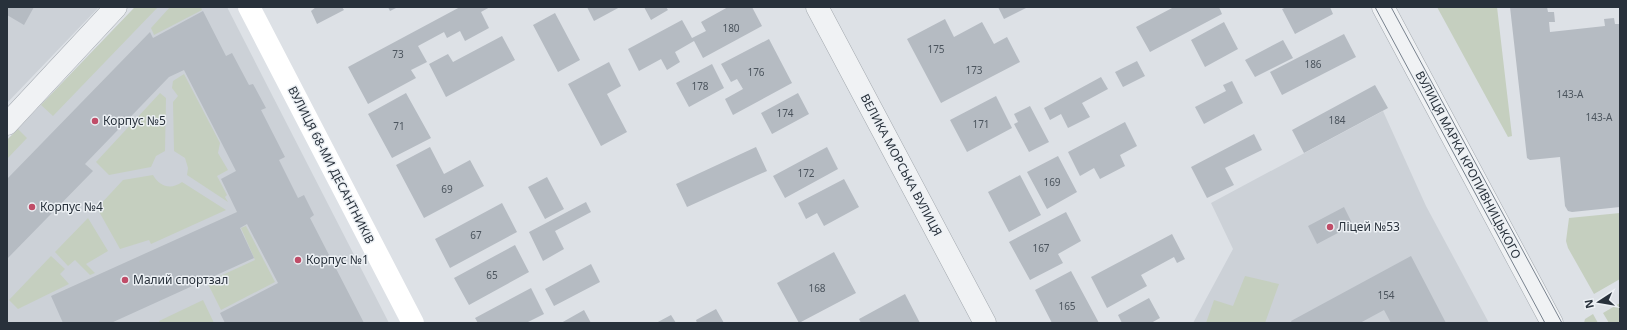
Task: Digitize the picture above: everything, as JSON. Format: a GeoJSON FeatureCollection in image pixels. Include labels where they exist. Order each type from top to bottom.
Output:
{"type":"FeatureCollection","features":[{"type":"Feature","properties":{"kind":"main road","name":"ВУЛИЦЯ 68-МИ ДЕСАНТНИКІВ"},"geometry":{"type":"LineString","coordinates":[[249,7],[412,323]]}},
{"type":"Feature","properties":{"kind":"street"},"geometry":{"type":"LineString","coordinates":[[7,124],[116,7]]}},
{"type":"Feature","properties":{"kind":"street","name":"ВЕЛИКА МОРСЬКА ВУЛИЦЯ"},"geometry":{"type":"LineString","coordinates":[[817,7],[985,323]]}},
{"type":"Feature","properties":{"kind":"street","name":"ВУЛИЦЯ МАРКА КРОПИВНИЦЬКОГО"},"geometry":{"type":"LineString","coordinates":[[1383,7],[1552,323]]}},
{"type":"Feature","properties":{"kind":"shaded area"},"geometry":{"type":"Polygon","coordinates":[[[7,7],[99,7],[7,103],[7,7]]]}},
{"type":"Feature","properties":{"kind":"shaded area"},"geometry":{"type":"Polygon","coordinates":[[[135,7],[227,7],[389,323],[7,323],[7,140],[135,7]]]}},
{"type":"Feature","properties":{"kind":"shaded area","name":"Ліцей №53"},"geometry":{"type":"Polygon","coordinates":[[[1383,111],[1426,206],[1489,323],[1193,323],[1233,249],[1211,203],[1383,111]]]}},
{"type":"Feature","properties":{"kind":"green space"},"geometry":{"type":"Polygon","coordinates":[[[135,7],[158,7],[53,116],[41,105],[135,7]]]}},
{"type":"Feature","properties":{"kind":"green space"},"geometry":{"type":"Polygon","coordinates":[[[170,7],[201,7],[202,10],[154,35],[151,28],[170,7]]]}},
{"type":"Feature","properties":{"kind":"green space"},"geometry":{"type":"Polygon","coordinates":[[[1437,7],[1497,7],[1512,136],[1508,137],[1437,7]]]}},
{"type":"Feature","properties":{"kind":"green space"},"geometry":{"type":"Polygon","coordinates":[[[184,74],[220,143],[218,153],[228,170],[217,176],[227,195],[225,197],[228,202],[187,175],[188,168],[185,158],[174,151],[173,102],[178,96],[172,88],[173,81],[184,74]]]}},
{"type":"Feature","properties":{"kind":"green space"},"geometry":{"type":"Polygon","coordinates":[[[160,93],[166,98],[165,151],[156,156],[151,167],[109,175],[96,162],[160,93]]]}},
{"type":"Feature","properties":{"kind":"green space"},"geometry":{"type":"Polygon","coordinates":[[[18,129],[27,138],[7,159],[7,140],[18,129]]]}},
{"type":"Feature","properties":{"kind":"green space"},"geometry":{"type":"Polygon","coordinates":[[[153,175],[162,185],[166,186],[174,186],[182,182],[226,210],[151,244],[149,240],[120,249],[97,208],[123,180],[153,175]]]}},
{"type":"Feature","properties":{"kind":"green space"},"geometry":{"type":"Polygon","coordinates":[[[1620,213],[1620,279],[1594,294],[1568,248],[1566,241],[1569,218],[1620,213]]]}},
{"type":"Feature","properties":{"kind":"green space"},"geometry":{"type":"Polygon","coordinates":[[[88,218],[108,251],[86,264],[95,273],[90,275],[75,260],[68,266],[55,252],[88,218]]]}},
{"type":"Feature","properties":{"kind":"green space"},"geometry":{"type":"Polygon","coordinates":[[[246,226],[275,282],[221,310],[207,282],[255,260],[241,228],[246,226]]]}},
{"type":"Feature","properties":{"kind":"green space"},"geometry":{"type":"Polygon","coordinates":[[[51,256],[65,269],[60,274],[69,284],[18,309],[9,300],[51,256]]]}},
{"type":"Feature","properties":{"kind":"green space"},"geometry":{"type":"Polygon","coordinates":[[[1245,276],[1279,284],[1265,323],[1206,323],[1214,300],[1233,306],[1245,276]]]}},
{"type":"Feature","properties":{"kind":"green space"},"geometry":{"type":"Polygon","coordinates":[[[203,300],[214,323],[160,323],[159,321],[203,300]]]}},
{"type":"Feature","properties":{"kind":"green space"},"geometry":{"type":"Polygon","coordinates":[[[1620,303],[1620,323],[1609,323],[1603,313],[1620,303]]]}},
{"type":"Feature","properties":{"kind":"green space"},"geometry":{"type":"Polygon","coordinates":[[[1593,314],[1598,323],[1584,323],[1585,319],[1593,314]]]}},
{"type":"Feature","properties":{"kind":"building"},"geometry":{"type":"Polygon","coordinates":[[[7,7],[34,7],[24,25],[7,15],[7,7]]]}},
{"type":"Feature","properties":{"kind":"building"},"geometry":{"type":"Polygon","coordinates":[[[316,7],[342,7],[344,10],[317,24],[311,11],[316,7]]]}},
{"type":"Feature","properties":{"kind":"building"},"geometry":{"type":"Polygon","coordinates":[[[388,7],[398,7],[390,11],[388,7]]]}},
{"type":"Feature","properties":{"kind":"building"},"geometry":{"type":"Polygon","coordinates":[[[460,7],[490,7],[481,12],[489,28],[465,41],[460,31],[447,38],[444,32],[418,46],[427,62],[411,70],[416,78],[368,104],[348,67],[460,7]]]}},
{"type":"Feature","properties":{"kind":"building"},"geometry":{"type":"Polygon","coordinates":[[[587,7],[620,7],[594,21],[587,7]]]}},
{"type":"Feature","properties":{"kind":"building"},"geometry":{"type":"Polygon","coordinates":[[[644,7],[666,7],[668,10],[651,20],[644,7]]]}},
{"type":"Feature","properties":{"kind":"building"},"geometry":{"type":"Polygon","coordinates":[[[728,7],[752,7],[762,26],[703,58],[694,41],[675,52],[680,62],[667,70],[661,59],[639,71],[628,49],[682,20],[692,38],[706,31],[701,22],[728,7]]]}},
{"type":"Feature","properties":{"kind":"building"},"geometry":{"type":"Polygon","coordinates":[[[998,7],[1028,7],[1004,19],[998,7]]]}},
{"type":"Feature","properties":{"kind":"building"},"geometry":{"type":"Polygon","coordinates":[[[1174,7],[1219,7],[1222,14],[1150,52],[1136,27],[1174,7]]]}},
{"type":"Feature","properties":{"kind":"building"},"geometry":{"type":"Polygon","coordinates":[[[1287,7],[1330,7],[1333,14],[1295,34],[1282,9],[1287,7]]]}},
{"type":"Feature","properties":{"kind":"building"},"geometry":{"type":"Polygon","coordinates":[[[1510,7],[1547,7],[1548,12],[1554,12],[1555,22],[1549,22],[1550,32],[1605,26],[1604,19],[1614,18],[1615,24],[1620,24],[1620,207],[1572,212],[1568,211],[1565,206],[1560,157],[1530,160],[1527,158],[1510,7]]]}},
{"type":"Feature","properties":{"kind":"building"},"geometry":{"type":"Polygon","coordinates":[[[203,11],[226,56],[232,53],[249,85],[253,84],[266,108],[261,110],[285,157],[279,160],[298,198],[304,195],[314,215],[310,218],[364,323],[225,323],[220,313],[278,283],[247,224],[240,228],[254,258],[111,323],[63,323],[51,296],[237,212],[221,179],[236,171],[184,70],[169,77],[85,164],[93,171],[7,259],[7,179],[150,32],[153,38],[203,11]]]}},
{"type":"Feature","properties":{"kind":"building"},"geometry":{"type":"Polygon","coordinates":[[[555,13],[580,60],[558,72],[533,25],[555,13]]]}},
{"type":"Feature","properties":{"kind":"building"},"geometry":{"type":"Polygon","coordinates":[[[945,19],[954,37],[982,22],[994,44],[1007,37],[1020,62],[941,103],[907,39],[945,19]]]}},
{"type":"Feature","properties":{"kind":"building"},"geometry":{"type":"Polygon","coordinates":[[[1224,22],[1238,49],[1205,67],[1191,40],[1224,22]]]}},
{"type":"Feature","properties":{"kind":"building"},"geometry":{"type":"Polygon","coordinates":[[[1344,34],[1356,57],[1282,95],[1270,72],[1344,34]]]}},
{"type":"Feature","properties":{"kind":"building"},"geometry":{"type":"Polygon","coordinates":[[[502,36],[515,60],[446,97],[429,64],[448,54],[453,62],[502,36]]]}},
{"type":"Feature","properties":{"kind":"building"},"geometry":{"type":"Polygon","coordinates":[[[769,39],[792,83],[733,115],[725,99],[743,89],[737,79],[731,82],[721,64],[769,39]]]}},
{"type":"Feature","properties":{"kind":"building"},"geometry":{"type":"Polygon","coordinates":[[[1283,40],[1293,58],[1255,77],[1245,60],[1283,40]]]}},
{"type":"Feature","properties":{"kind":"building"},"geometry":{"type":"Polygon","coordinates":[[[1137,61],[1145,76],[1123,87],[1115,72],[1137,61]]]}},
{"type":"Feature","properties":{"kind":"building"},"geometry":{"type":"Polygon","coordinates":[[[609,62],[621,86],[607,94],[627,132],[601,146],[568,84],[609,62]]]}},
{"type":"Feature","properties":{"kind":"building"},"geometry":{"type":"Polygon","coordinates":[[[712,64],[724,88],[689,107],[676,83],[712,64]]]}},
{"type":"Feature","properties":{"kind":"building"},"geometry":{"type":"Polygon","coordinates":[[[1101,77],[1108,89],[1082,103],[1090,117],[1068,128],[1061,114],[1050,120],[1044,108],[1101,77]]]}},
{"type":"Feature","properties":{"kind":"building"},"geometry":{"type":"Polygon","coordinates":[[[1232,81],[1243,103],[1204,124],[1195,107],[1226,91],[1223,85],[1232,81]]]}},
{"type":"Feature","properties":{"kind":"building"},"geometry":{"type":"Polygon","coordinates":[[[1375,85],[1388,108],[1304,153],[1292,130],[1375,85]]]}},
{"type":"Feature","properties":{"kind":"building"},"geometry":{"type":"Polygon","coordinates":[[[406,93],[431,138],[392,158],[368,114],[406,93]]]}},
{"type":"Feature","properties":{"kind":"building"},"geometry":{"type":"Polygon","coordinates":[[[798,93],[809,114],[772,134],[761,113],[798,93]]]}},
{"type":"Feature","properties":{"kind":"building"},"geometry":{"type":"Polygon","coordinates":[[[996,96],[1012,128],[967,152],[950,120],[996,96]]]}},
{"type":"Feature","properties":{"kind":"building"},"geometry":{"type":"Polygon","coordinates":[[[1030,106],[1049,142],[1029,152],[1014,124],[1018,122],[1014,114],[1030,106]]]}},
{"type":"Feature","properties":{"kind":"building"},"geometry":{"type":"Polygon","coordinates":[[[1125,122],[1137,146],[1120,155],[1125,166],[1100,179],[1094,168],[1080,176],[1068,152],[1125,122]]]}},
{"type":"Feature","properties":{"kind":"building"},"geometry":{"type":"Polygon","coordinates":[[[1254,134],[1262,150],[1225,168],[1234,185],[1207,198],[1191,167],[1254,134]]]}},
{"type":"Feature","properties":{"kind":"building"},"geometry":{"type":"Polygon","coordinates":[[[430,147],[444,174],[470,160],[484,186],[424,218],[396,165],[430,147]]]}},
{"type":"Feature","properties":{"kind":"building"},"geometry":{"type":"Polygon","coordinates":[[[756,147],[767,171],[687,207],[676,184],[756,147]]]}},
{"type":"Feature","properties":{"kind":"building"},"geometry":{"type":"Polygon","coordinates":[[[827,147],[838,169],[785,198],[773,176],[827,147]]]}},
{"type":"Feature","properties":{"kind":"building"},"geometry":{"type":"Polygon","coordinates":[[[1058,156],[1077,192],[1047,209],[1027,172],[1058,156]]]}},
{"type":"Feature","properties":{"kind":"building"},"geometry":{"type":"Polygon","coordinates":[[[1020,175],[1041,215],[1009,232],[988,192],[1020,175]]]}},
{"type":"Feature","properties":{"kind":"building"},"geometry":{"type":"Polygon","coordinates":[[[547,177],[564,209],[545,219],[528,187],[547,177]]]}},
{"type":"Feature","properties":{"kind":"building"},"geometry":{"type":"Polygon","coordinates":[[[844,179],[859,207],[824,226],[817,213],[806,219],[798,203],[844,179]]]}},
{"type":"Feature","properties":{"kind":"building"},"geometry":{"type":"Polygon","coordinates":[[[586,202],[591,212],[555,231],[564,249],[543,261],[529,232],[586,202]]]}},
{"type":"Feature","properties":{"kind":"building"},"geometry":{"type":"Polygon","coordinates":[[[502,203],[517,232],[450,268],[435,239],[502,203]]]}},
{"type":"Feature","properties":{"kind":"building"},"geometry":{"type":"Polygon","coordinates":[[[1344,207],[1353,225],[1317,244],[1308,226],[1344,207]]]}},
{"type":"Feature","properties":{"kind":"building"},"geometry":{"type":"Polygon","coordinates":[[[1066,212],[1081,241],[1058,254],[1063,263],[1030,280],[1009,242],[1066,212]]]}},
{"type":"Feature","properties":{"kind":"building"},"geometry":{"type":"Polygon","coordinates":[[[1172,234],[1185,259],[1177,263],[1174,257],[1141,275],[1147,286],[1107,308],[1091,277],[1172,234]]]}},
{"type":"Feature","properties":{"kind":"building"},"geometry":{"type":"Polygon","coordinates":[[[515,245],[529,272],[469,305],[454,278],[515,245]]]}},
{"type":"Feature","properties":{"kind":"building"},"geometry":{"type":"Polygon","coordinates":[[[834,252],[856,293],[799,323],[777,283],[834,252]]]}},
{"type":"Feature","properties":{"kind":"building"},"geometry":{"type":"Polygon","coordinates":[[[1411,256],[1446,323],[1391,323],[1384,310],[1360,323],[1292,323],[1291,321],[1411,256]]]}},
{"type":"Feature","properties":{"kind":"building"},"geometry":{"type":"Polygon","coordinates":[[[591,264],[600,282],[554,306],[545,289],[591,264]]]}},
{"type":"Feature","properties":{"kind":"building"},"geometry":{"type":"Polygon","coordinates":[[[1071,271],[1099,323],[1052,323],[1035,290],[1071,271]]]}},
{"type":"Feature","properties":{"kind":"building"},"geometry":{"type":"Polygon","coordinates":[[[531,288],[544,314],[526,323],[478,323],[475,318],[531,288]]]}},
{"type":"Feature","properties":{"kind":"building"},"geometry":{"type":"Polygon","coordinates":[[[905,294],[920,323],[861,323],[859,319],[905,294]]]}},
{"type":"Feature","properties":{"kind":"building"},"geometry":{"type":"Polygon","coordinates":[[[1149,298],[1160,318],[1151,323],[1122,323],[1118,315],[1149,298]]]}},
{"type":"Feature","properties":{"kind":"building"},"geometry":{"type":"Polygon","coordinates":[[[716,309],[724,323],[697,323],[696,320],[716,309]]]}},
{"type":"Feature","properties":{"kind":"building"},"geometry":{"type":"Polygon","coordinates":[[[584,310],[591,323],[561,323],[584,310]]]}},
{"type":"Feature","properties":{"kind":"building"},"geometry":{"type":"Polygon","coordinates":[[[671,315],[676,323],[656,323],[671,315]]]}},
{"type":"Feature","properties":{"kind":"tram line"},"geometry":{"type":"LineString","coordinates":[[1375,7],[1545,323]]}},
{"type":"Feature","properties":{"kind":"tram line"},"geometry":{"type":"LineString","coordinates":[[1391,7],[1562,323]]}},
{"type":"Feature","properties":{"kind":"place","name":"Корпус №5"},"geometry":{"type":"Point","coordinates":[95,121]}},
{"type":"Feature","properties":{"kind":"place","name":"Корпус №4"},"geometry":{"type":"Point","coordinates":[32,207]}},
{"type":"Feature","properties":{"kind":"place","name":"Ліцей №53"},"geometry":{"type":"Point","coordinates":[1330,227]}},
{"type":"Feature","properties":{"kind":"place","name":"Корпус №1"},"geometry":{"type":"Point","coordinates":[298,260]}},
{"type":"Feature","properties":{"kind":"place","name":"Малий спортзал"},"geometry":{"type":"Point","coordinates":[125,280]}}]}
